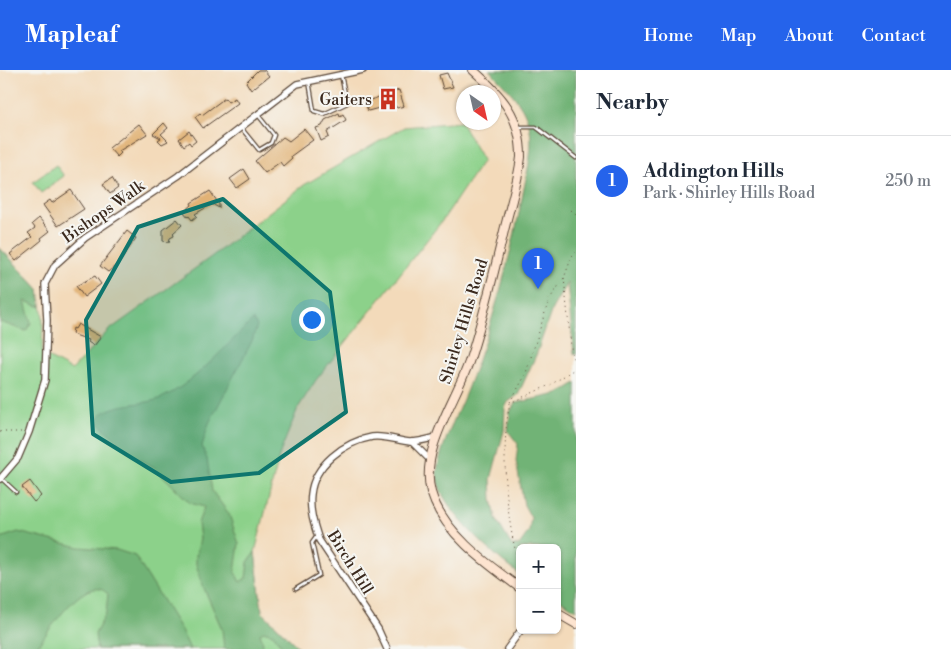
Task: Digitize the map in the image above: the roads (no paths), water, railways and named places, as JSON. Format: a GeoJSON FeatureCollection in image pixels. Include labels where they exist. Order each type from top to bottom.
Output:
{"type":"FeatureCollection","features":[{"type":"Feature","properties":{"kind":"street","name":"Bishops Walk"},"geometry":{"type":"LineString","coordinates":[[1,478],[18,458],[29,432],[45,380],[47,320],[44,284],[48,273],[61,258],[86,238],[178,176],[297,84],[362,70]]}},
{"type":"Feature","properties":{"kind":"street","name":"Shirley Hills Road"},"geometry":{"type":"LineString","coordinates":[[473,70],[511,109],[518,127],[521,150],[520,164],[467,368],[437,437],[430,460],[430,485],[442,514],[475,552],[516,585]]}},
{"type":"Feature","properties":{"kind":"street","name":"Birch Hill"},"geometry":{"type":"LineString","coordinates":[[387,649],[378,629],[318,535],[313,524],[311,493],[320,471],[334,454],[353,443],[374,436],[412,442],[437,437]]}},
{"type":"Feature","properties":{"kind":"street"},"geometry":{"type":"LineString","coordinates":[[412,442],[430,460]]}},
{"type":"Feature","properties":{"kind":"street"},"geometry":{"type":"LineString","coordinates":[[561,615],[576,624]]}},
{"type":"Feature","properties":{"kind":"street"},"geometry":{"type":"LineString","coordinates":[[507,649],[518,634]]}},
{"type":"Feature","properties":{"kind":"lane"},"geometry":{"type":"LineString","coordinates":[[330,70],[332,77]]}},
{"type":"Feature","properties":{"kind":"lane"},"geometry":{"type":"LineString","coordinates":[[309,81],[314,111],[324,114],[347,103],[341,75]]}},
{"type":"Feature","properties":{"kind":"lane"},"geometry":{"type":"LineString","coordinates":[[241,128],[259,150],[271,143],[274,135],[258,115]]}},
{"type":"Feature","properties":{"kind":"lane"},"geometry":{"type":"LineString","coordinates":[[518,127],[536,127],[576,158]]}},
{"type":"Feature","properties":{"kind":"lane"},"geometry":{"type":"LineString","coordinates":[[1,478],[16,492]]}},
{"type":"Feature","properties":{"kind":"lane"},"geometry":{"type":"LineString","coordinates":[[296,589],[319,575],[312,543],[318,535]]}},
{"type":"Feature","properties":{"kind":"place","name":"Gaiters"},"geometry":{"type":"Point","coordinates":[388,99]}},
{"type":"Feature","properties":{"kind":"place","name":"Addington Hills"},"geometry":{"type":"Point","coordinates":[538,289]}}]}
